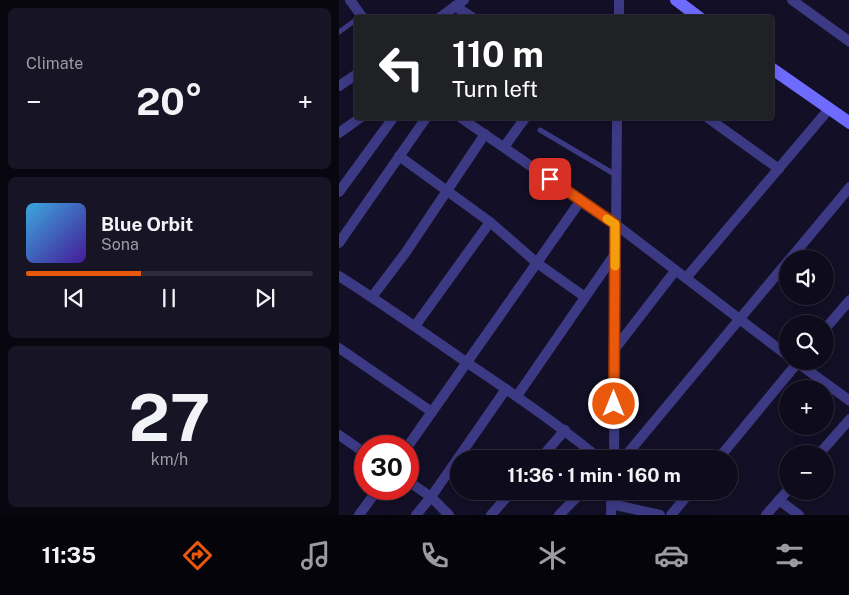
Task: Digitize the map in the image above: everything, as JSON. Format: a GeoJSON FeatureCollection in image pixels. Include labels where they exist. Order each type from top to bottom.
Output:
{"type":"FeatureCollection","features":[{"type":"Feature","properties":{"kind":"street"},"geometry":{"type":"LineString","coordinates":[[350,0],[358,15]]}},
{"type":"Feature","properties":{"kind":"street"},"geometry":{"type":"LineString","coordinates":[[443,15],[464,0]]}},
{"type":"Feature","properties":{"kind":"street"},"geometry":{"type":"LineString","coordinates":[[619,0],[619,15]]}},
{"type":"Feature","properties":{"kind":"street"},"geometry":{"type":"LineString","coordinates":[[792,0],[849,42]]}},
{"type":"Feature","properties":{"kind":"street"},"geometry":{"type":"LineString","coordinates":[[683,2],[698,15]]}},
{"type":"Feature","properties":{"kind":"street"},"geometry":{"type":"LineString","coordinates":[[455,6],[468,15]]}},
{"type":"Feature","properties":{"kind":"street"},"geometry":{"type":"LineString","coordinates":[[774,70],[849,123]]}},
{"type":"Feature","properties":{"kind":"street"},"geometry":{"type":"LineString","coordinates":[[339,86],[354,76]]}},
{"type":"Feature","properties":{"kind":"street"},"geometry":{"type":"LineString","coordinates":[[686,278],[829,109]]}},
{"type":"Feature","properties":{"kind":"street"},"geometry":{"type":"LineString","coordinates":[[339,133],[358,120]]}},
{"type":"Feature","properties":{"kind":"street"},"geometry":{"type":"LineString","coordinates":[[339,192],[392,120]]}},
{"type":"Feature","properties":{"kind":"street"},"geometry":{"type":"LineString","coordinates":[[339,243],[425,120]]}},
{"type":"Feature","properties":{"kind":"street"},"geometry":{"type":"LineString","coordinates":[[464,120],[615,224],[779,349]]}},
{"type":"Feature","properties":{"kind":"street"},"geometry":{"type":"LineString","coordinates":[[504,147],[524,120]]}},
{"type":"Feature","properties":{"kind":"street"},"geometry":{"type":"LineString","coordinates":[[614,450],[613,350],[617,120]]}},
{"type":"Feature","properties":{"kind":"street"},"geometry":{"type":"LineString","coordinates":[[711,120],[779,169]]}},
{"type":"Feature","properties":{"kind":"street"},"geometry":{"type":"LineString","coordinates":[[373,297],[406,252],[485,134]]}},
{"type":"Feature","properties":{"kind":"street"},"geometry":{"type":"LineString","coordinates":[[399,156],[489,222],[537,263],[585,297]]}},
{"type":"Feature","properties":{"kind":"street"},"geometry":{"type":"LineString","coordinates":[[797,250],[849,187]]}},
{"type":"Feature","properties":{"kind":"street"},"geometry":{"type":"LineString","coordinates":[[416,435],[581,200]]}},
{"type":"Feature","properties":{"kind":"street"},"geometry":{"type":"LineString","coordinates":[[415,326],[489,222]]}},
{"type":"Feature","properties":{"kind":"street"},"geometry":{"type":"LineString","coordinates":[[517,396],[615,254]]}},
{"type":"Feature","properties":{"kind":"street"},"geometry":{"type":"LineString","coordinates":[[613,350],[675,271]]}},
{"type":"Feature","properties":{"kind":"street"},"geometry":{"type":"LineString","coordinates":[[630,450],[779,272]]}},
{"type":"Feature","properties":{"kind":"street"},"geometry":{"type":"LineString","coordinates":[[339,276],[373,297],[517,396],[565,430],[588,450]]}},
{"type":"Feature","properties":{"kind":"street"},"geometry":{"type":"LineString","coordinates":[[834,318],[849,300]]}},
{"type":"Feature","properties":{"kind":"street"},"geometry":{"type":"LineString","coordinates":[[339,348],[432,412]]}},
{"type":"Feature","properties":{"kind":"street"},"geometry":{"type":"LineString","coordinates":[[725,450],[790,370]]}},
{"type":"Feature","properties":{"kind":"street"},"geometry":{"type":"LineString","coordinates":[[808,370],[849,401]]}},
{"type":"Feature","properties":{"kind":"street"},"geometry":{"type":"LineString","coordinates":[[416,515],[431,497],[506,389]]}},
{"type":"Feature","properties":{"kind":"street"},"geometry":{"type":"LineString","coordinates":[[827,445],[849,419]]}},
{"type":"Feature","properties":{"kind":"street"},"geometry":{"type":"LineString","coordinates":[[548,450],[565,430]]}},
{"type":"Feature","properties":{"kind":"street"},"geometry":{"type":"LineString","coordinates":[[341,441],[354,448]]}},
{"type":"Feature","properties":{"kind":"street"},"geometry":{"type":"LineString","coordinates":[[419,489],[431,497],[449,515]]}},
{"type":"Feature","properties":{"kind":"street"},"geometry":{"type":"LineString","coordinates":[[359,515],[370,500]]}},
{"type":"Feature","properties":{"kind":"street"},"geometry":{"type":"LineString","coordinates":[[491,515],[504,500]]}},
{"type":"Feature","properties":{"kind":"street"},"geometry":{"type":"LineString","coordinates":[[559,515],[574,500]]}},
{"type":"Feature","properties":{"kind":"street"},"geometry":{"type":"LineString","coordinates":[[611,500],[611,515]]}},
{"type":"Feature","properties":{"kind":"street"},"geometry":{"type":"LineString","coordinates":[[671,515],[684,500]]}},
{"type":"Feature","properties":{"kind":"street"},"geometry":{"type":"LineString","coordinates":[[766,515],[779,500],[799,515]]}},
{"type":"Feature","properties":{"kind":"street"},"geometry":{"type":"LineString","coordinates":[[611,504],[660,515]]}},
{"type":"Feature","properties":{"kind":"lane"},"geometry":{"type":"LineString","coordinates":[[339,32],[354,22]]}},
{"type":"Feature","properties":{"kind":"lane"},"geometry":{"type":"LineString","coordinates":[[540,130],[616,174]]}},
{"type":"Feature","properties":{"kind":"slow traffic"},"geometry":{"type":"LineString","coordinates":[[607,219],[615,224],[615,266]]}},
{"type":"Feature","properties":{"kind":"route"},"geometry":{"type":"LineString","coordinates":[[550,179],[615,224],[614,404]]}}]}
